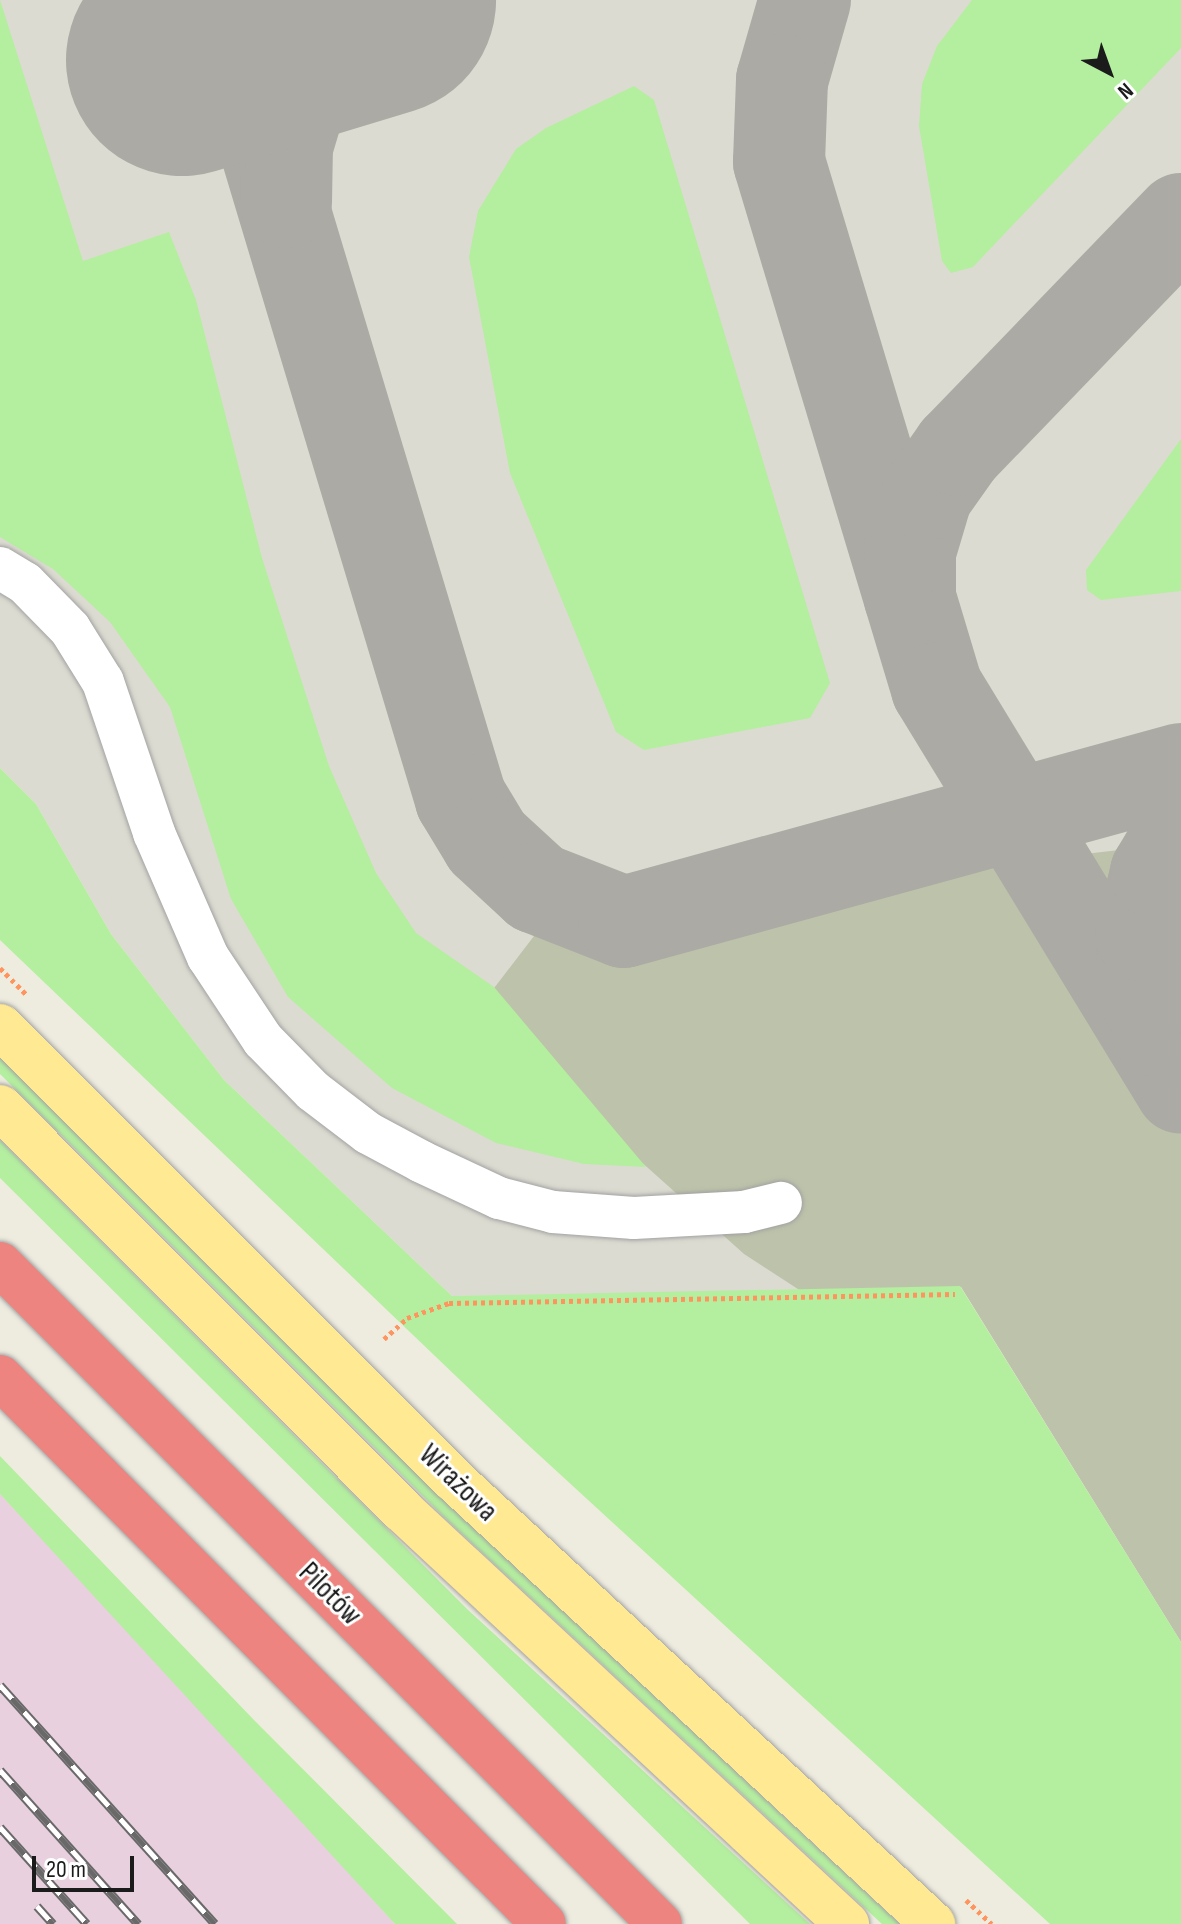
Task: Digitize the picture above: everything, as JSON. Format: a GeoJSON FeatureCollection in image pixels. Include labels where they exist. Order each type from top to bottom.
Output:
{"type":"FeatureCollection","features":[{"type":"Feature","properties":{"kind":"highway","name":"Pilotów"},"geometry":{"type":"LineString","coordinates":[[0,1264],[660,1924]]}},
{"type":"Feature","properties":{"kind":"highway"},"geometry":{"type":"LineString","coordinates":[[0,1377],[544,1924]]}},
{"type":"Feature","properties":{"kind":"main road","name":"Wirażowa"},"geometry":{"type":"LineString","coordinates":[[17,1014],[453,1479],[945,1908]]}},
{"type":"Feature","properties":{"kind":"main road","name":"Wirażowa"},"geometry":{"type":"LineString","coordinates":[[0,1107],[402,1510],[847,1924]]}},
{"type":"Feature","properties":{"kind":"lane"},"geometry":{"type":"LineString","coordinates":[[0,568],[25,583],[70,629],[103,682],[154,833],[208,957],[263,1040],[313,1091],[368,1133],[422,1162],[499,1198],[553,1212],[634,1218],[744,1212],[781,1203]]}},
{"type":"Feature","properties":{"kind":"path"},"geometry":{"type":"LineString","coordinates":[[0,968],[17,1014]]}},
{"type":"Feature","properties":{"kind":"path"},"geometry":{"type":"LineString","coordinates":[[384,1339],[407,1318],[449,1303],[955,1294]]}},
{"type":"Feature","properties":{"kind":"path"},"geometry":{"type":"LineString","coordinates":[[945,1908],[992,1924]]}},
{"type":"Feature","properties":{"kind":"shaded area"},"geometry":{"type":"Polygon","coordinates":[[[0,0],[1181,0],[1181,1273],[804,1293],[452,1296],[224,1080],[111,934],[36,804],[0,768],[0,0]]]}},
{"type":"Feature","properties":{"kind":"shaded area"},"geometry":{"type":"Polygon","coordinates":[[[1181,843],[1181,1642],[961,1287],[804,1293],[744,1254],[475,1013],[550,915],[1181,843]]]}},
{"type":"Feature","properties":{"kind":"shaded area"},"geometry":{"type":"Polygon","coordinates":[[[0,1494],[181,1687],[395,1924],[0,1924],[0,1494]]]}},
{"type":"Feature","properties":{"kind":"green space"},"geometry":{"type":"Polygon","coordinates":[[[0,0],[83,261],[169,232],[196,300],[262,558],[329,766],[376,873],[416,933],[494,987],[646,1167],[584,1164],[496,1143],[392,1088],[288,997],[231,899],[170,707],[110,622],[53,569],[0,537],[0,0]]]}},
{"type":"Feature","properties":{"kind":"green space"},"geometry":{"type":"Polygon","coordinates":[[[972,0],[1181,0],[1181,48],[973,267],[951,273],[942,261],[919,126],[922,84],[937,46],[972,0]]]}},
{"type":"Feature","properties":{"kind":"green space"},"geometry":{"type":"Polygon","coordinates":[[[634,86],[654,100],[830,683],[810,718],[644,750],[616,732],[510,473],[469,257],[478,211],[516,149],[546,128],[634,86]]]}},
{"type":"Feature","properties":{"kind":"green space"},"geometry":{"type":"Polygon","coordinates":[[[1181,439],[1181,591],[1101,600],[1087,590],[1086,570],[1181,439]]]}},
{"type":"Feature","properties":{"kind":"green space"},"geometry":{"type":"Polygon","coordinates":[[[0,768],[36,804],[111,934],[224,1080],[452,1296],[960,1286],[1181,1642],[1181,1924],[1050,1924],[526,1443],[0,940],[0,768]]]}},
{"type":"Feature","properties":{"kind":"green space"},"geometry":{"type":"Polygon","coordinates":[[[0,1057],[439,1496],[900,1924],[882,1924],[445,1518],[0,1074],[0,1057]]]}},
{"type":"Feature","properties":{"kind":"green space"},"geometry":{"type":"Polygon","coordinates":[[[0,1140],[467,1609],[810,1924],[750,1924],[0,1178],[0,1140]]]}},
{"type":"Feature","properties":{"kind":"green space"},"geometry":{"type":"Polygon","coordinates":[[[0,1456],[254,1720],[457,1924],[395,1924],[0,1494],[0,1456]]]}},
{"type":"Feature","properties":{"kind":"taxiway"},"geometry":{"type":"LineString","coordinates":[[221,0],[461,799],[487,842],[537,888],[624,922],[1181,769]]}},
{"type":"Feature","properties":{"kind":"taxiway"},"geometry":{"type":"LineString","coordinates":[[286,202],[287,146],[304,89],[326,59],[396,0]]}},
{"type":"Feature","properties":{"kind":"taxiway"},"geometry":{"type":"LineString","coordinates":[[805,0],[782,80],[779,162],[937,688],[1181,1087]]}},
{"type":"Feature","properties":{"kind":"taxiway"},"geometry":{"type":"LineString","coordinates":[[910,598],[910,551],[927,494],[958,450],[1181,219]]}},
{"type":"Feature","properties":{"kind":"taxiway"},"geometry":{"type":"LineString","coordinates":[[1157,1031],[1147,1001],[1141,935],[1156,873],[1181,831]]}},
{"type":"Feature","properties":{"kind":"runway"},"geometry":{"type":"LineString","coordinates":[[182,60],[380,0]]}},
{"type":"Feature","properties":{"kind":"railway"},"geometry":{"type":"LineString","coordinates":[[0,1685],[215,1924]]}},
{"type":"Feature","properties":{"kind":"railway"},"geometry":{"type":"LineString","coordinates":[[0,1770],[138,1924]]}},
{"type":"Feature","properties":{"kind":"railway"},"geometry":{"type":"LineString","coordinates":[[0,1827],[87,1924]]}},
{"type":"Feature","properties":{"kind":"railway"},"geometry":{"type":"LineString","coordinates":[[37,1906],[53,1924]]}}]}
